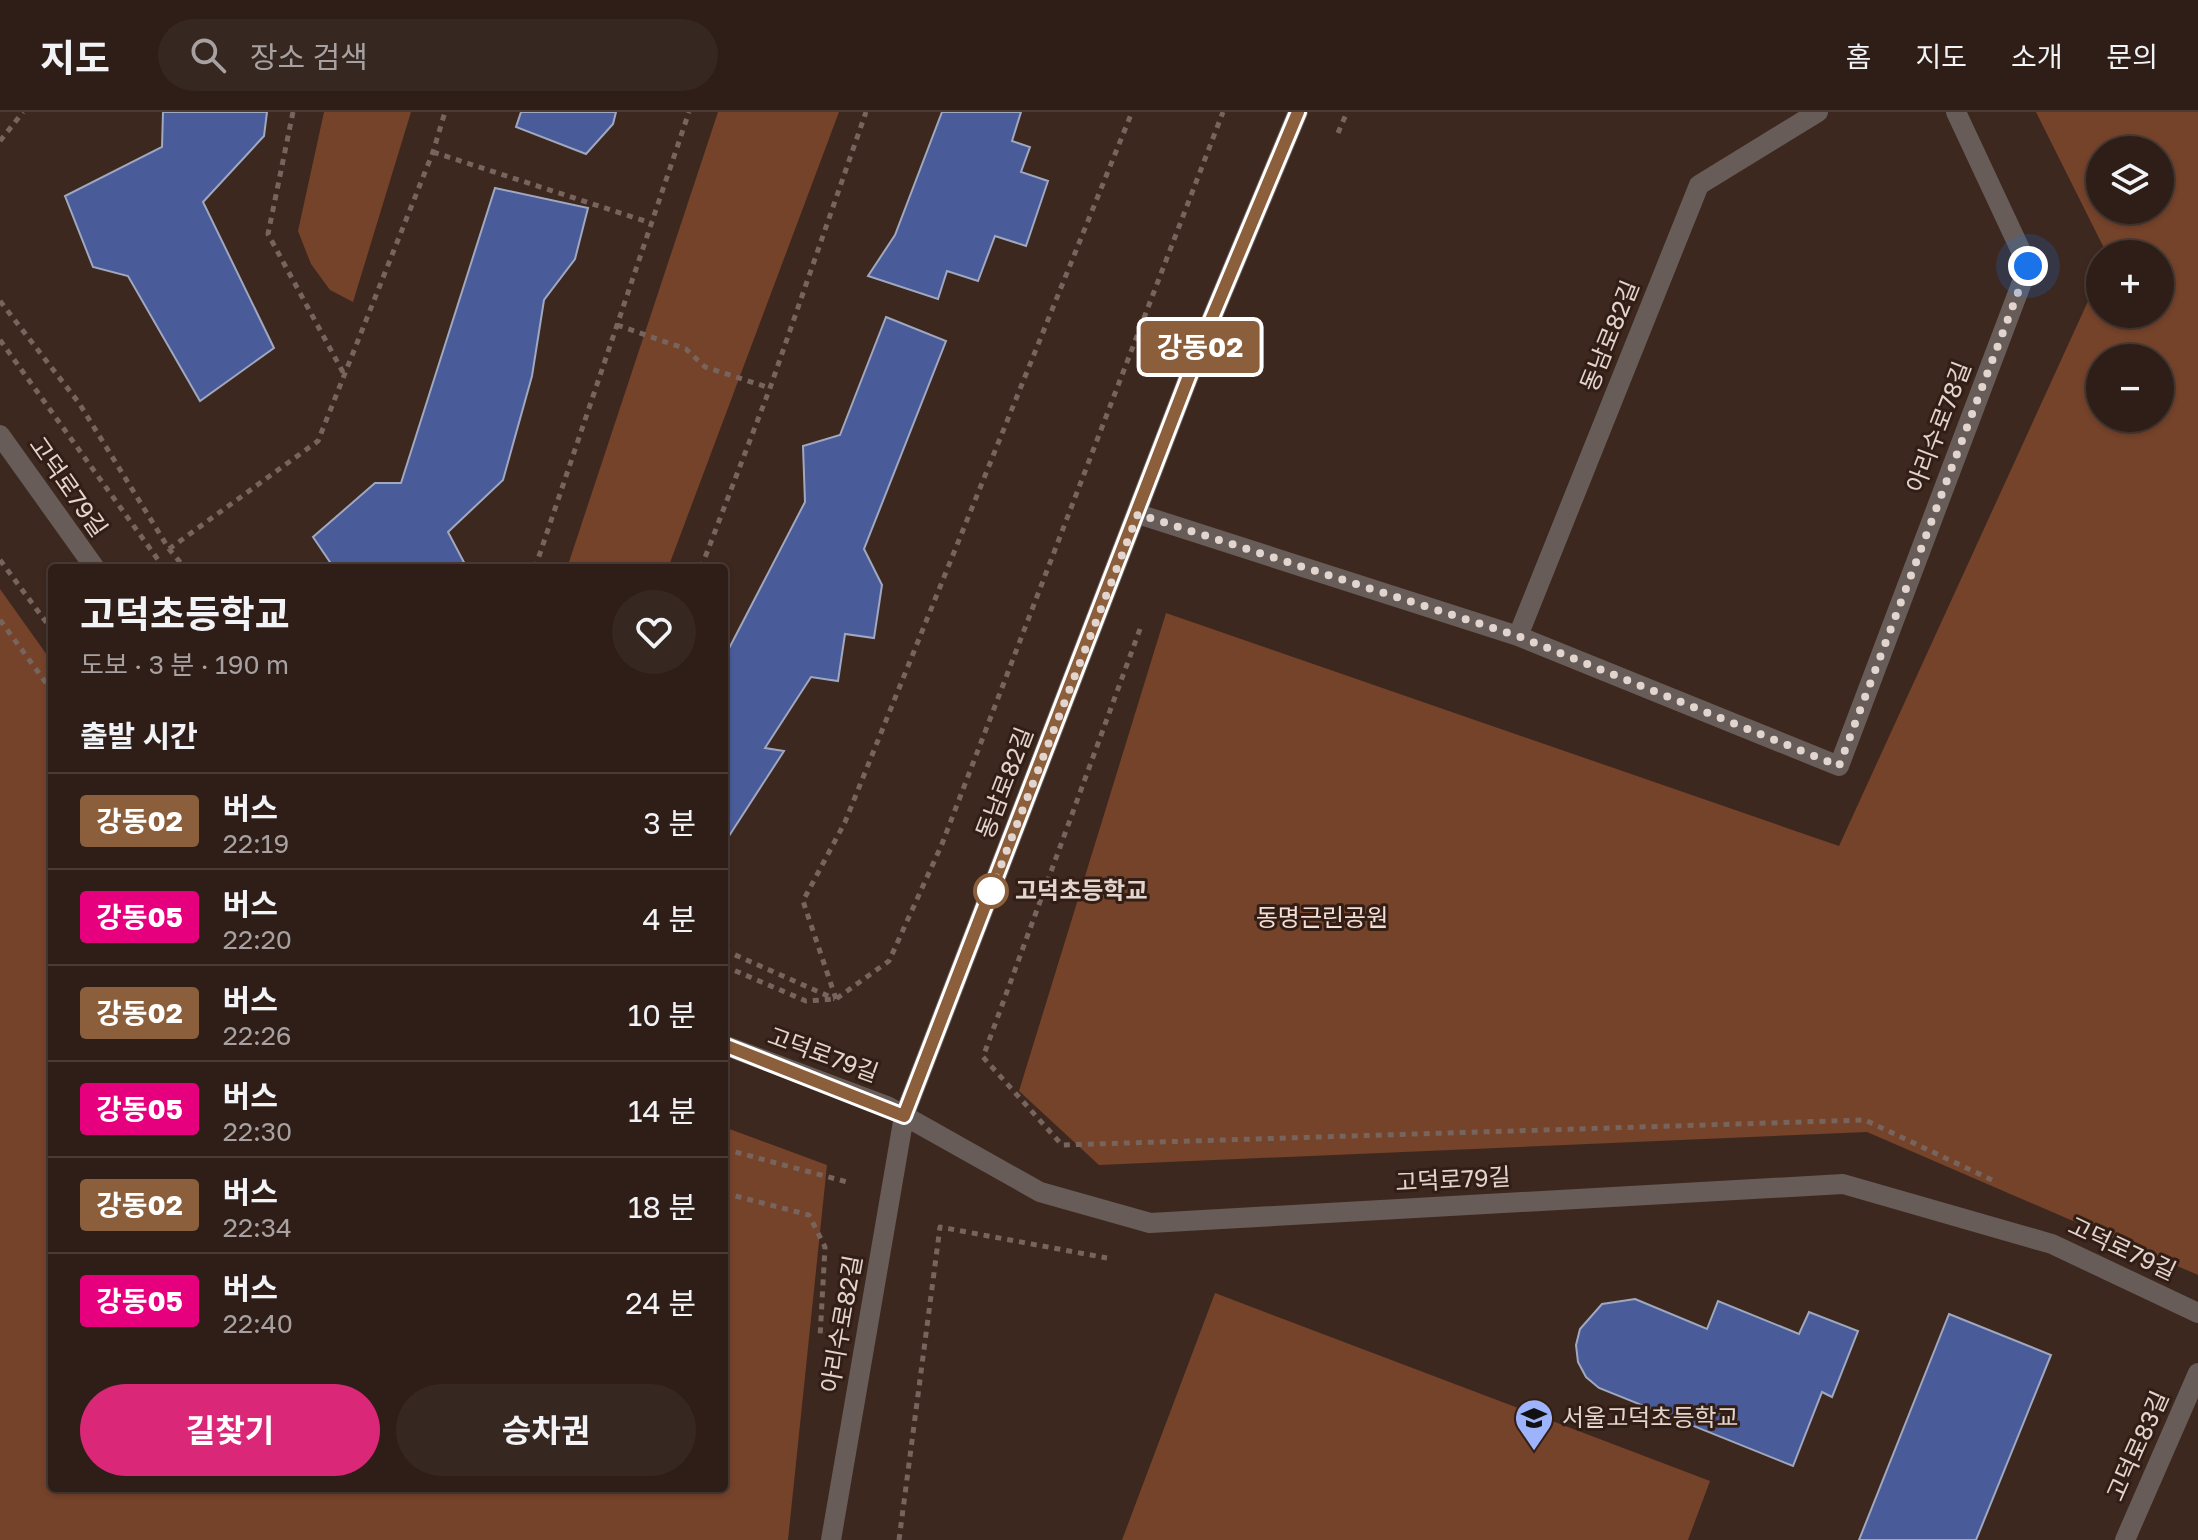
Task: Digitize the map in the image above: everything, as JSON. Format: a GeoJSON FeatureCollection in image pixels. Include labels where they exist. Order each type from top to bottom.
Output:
{"type":"FeatureCollection","features":[{"type":"Feature","properties":{"kind":"street","name":"동남로82길"},"geometry":{"type":"LineString","coordinates":[[904,1116],[1206,332],[1298,112]]}},
{"type":"Feature","properties":{"kind":"street","name":"동남로82길"},"geometry":{"type":"LineString","coordinates":[[1518,636],[1699,185],[1818,112]]}},
{"type":"Feature","properties":{"kind":"street","name":"아리수로78길"},"geometry":{"type":"LineString","coordinates":[[1518,636],[1839,766],[2028,266],[1956,112]]}},
{"type":"Feature","properties":{"kind":"street","name":"고덕로79길"},"geometry":{"type":"LineString","coordinates":[[0,435],[92,564]]}},
{"type":"Feature","properties":{"kind":"street"},"geometry":{"type":"LineString","coordinates":[[1138,514],[1518,636]]}},
{"type":"Feature","properties":{"kind":"street","name":"고덕로79길"},"geometry":{"type":"LineString","coordinates":[[728,1047],[904,1116],[1040,1192],[1150,1223],[1843,1184],[2052,1244],[2198,1313]]}},
{"type":"Feature","properties":{"kind":"street","name":"아리수로82길"},"geometry":{"type":"LineString","coordinates":[[831,1540],[904,1116]]}},
{"type":"Feature","properties":{"kind":"street","name":"고덕로83길"},"geometry":{"type":"LineString","coordinates":[[2125,1540],[2198,1373]]}},
{"type":"Feature","properties":{"kind":"path"},"geometry":{"type":"LineString","coordinates":[[0,141],[23,112]]}},
{"type":"Feature","properties":{"kind":"path"},"geometry":{"type":"LineString","coordinates":[[293,112],[268,234],[345,376]]}},
{"type":"Feature","properties":{"kind":"path"},"geometry":{"type":"LineString","coordinates":[[169,549],[318,441],[433,152],[445,112]]}},
{"type":"Feature","properties":{"kind":"path"},"geometry":{"type":"LineString","coordinates":[[536,564],[689,112]]}},
{"type":"Feature","properties":{"kind":"path"},"geometry":{"type":"LineString","coordinates":[[703,564],[770,388],[866,112]]}},
{"type":"Feature","properties":{"kind":"path"},"geometry":{"type":"LineString","coordinates":[[836,999],[803,901],[845,822],[1132,112]]}},
{"type":"Feature","properties":{"kind":"path"},"geometry":{"type":"LineString","coordinates":[[728,968],[806,1001],[836,999],[889,961],[942,844],[1223,112]]}},
{"type":"Feature","properties":{"kind":"path"},"geometry":{"type":"LineString","coordinates":[[1335,141],[1347,112]]}},
{"type":"Feature","properties":{"kind":"path"},"geometry":{"type":"LineString","coordinates":[[433,152],[651,223]]}},
{"type":"Feature","properties":{"kind":"path"},"geometry":{"type":"LineString","coordinates":[[0,301],[79,403],[169,549],[182,564]]}},
{"type":"Feature","properties":{"kind":"path"},"geometry":{"type":"LineString","coordinates":[[617,325],[686,349],[705,367],[770,388]]}},
{"type":"Feature","properties":{"kind":"path"},"geometry":{"type":"LineString","coordinates":[[0,340],[161,564]]}},
{"type":"Feature","properties":{"kind":"path"},"geometry":{"type":"LineString","coordinates":[[0,560],[48,625]]}},
{"type":"Feature","properties":{"kind":"path"},"geometry":{"type":"LineString","coordinates":[[0,620],[48,686]]}},
{"type":"Feature","properties":{"kind":"path"},"geometry":{"type":"LineString","coordinates":[[1141,628],[983,1057],[1062,1145],[1865,1120],[2004,1186]]}},
{"type":"Feature","properties":{"kind":"path"},"geometry":{"type":"LineString","coordinates":[[728,952],[836,999]]}},
{"type":"Feature","properties":{"kind":"path"},"geometry":{"type":"LineString","coordinates":[[728,1150],[891,1193]]}},
{"type":"Feature","properties":{"kind":"path"},"geometry":{"type":"LineString","coordinates":[[728,1194],[809,1215]]}},
{"type":"Feature","properties":{"kind":"path"},"geometry":{"type":"LineString","coordinates":[[899,1540],[940,1227],[1123,1261]]}},
{"type":"Feature","properties":{"kind":"green space"},"geometry":{"type":"Polygon","coordinates":[[[324,112],[411,112],[353,302],[330,290],[311,264],[298,231],[324,112]]]}},
{"type":"Feature","properties":{"kind":"green space"},"geometry":{"type":"Polygon","coordinates":[[[718,112],[839,112],[670,564],[568,564],[718,112]]]}},
{"type":"Feature","properties":{"kind":"green space","name":"동명근린공원"},"geometry":{"type":"Polygon","coordinates":[[[2036,112],[2198,112],[2198,1275],[1867,1132],[1099,1165],[1019,1091],[1166,613],[1839,846],[2086,306],[2086,328],[2174,328],[2174,240],[2100,240],[2092,224],[2174,224],[2174,136],[2086,136],[2086,212],[2036,112]]]}},
{"type":"Feature","properties":{"kind":"green space"},"geometry":{"type":"Polygon","coordinates":[[[0,589],[48,656],[48,1492],[728,1492],[728,1128],[827,1165],[788,1540],[0,1540],[0,589]]]}},
{"type":"Feature","properties":{"kind":"green space"},"geometry":{"type":"Polygon","coordinates":[[[1215,1293],[1710,1481],[1688,1540],[1122,1540],[1215,1293]]]}},
{"type":"Feature","properties":{"kind":"building"},"geometry":{"type":"Polygon","coordinates":[[[163,112],[267,112],[264,136],[203,202],[274,348],[200,401],[128,276],[93,267],[65,196],[162,147],[163,112]]]}},
{"type":"Feature","properties":{"kind":"building"},"geometry":{"type":"Polygon","coordinates":[[[521,112],[616,112],[613,124],[586,154],[516,127],[521,112]]]}},
{"type":"Feature","properties":{"kind":"building"},"geometry":{"type":"Polygon","coordinates":[[[942,112],[1021,112],[1012,141],[1030,147],[1021,172],[1048,181],[1026,246],[995,236],[978,281],[947,271],[938,299],[868,276],[895,235],[942,112]]]}},
{"type":"Feature","properties":{"kind":"building"},"geometry":{"type":"Polygon","coordinates":[[[495,188],[588,208],[575,259],[544,300],[532,376],[503,480],[448,532],[465,564],[331,564],[313,537],[375,483],[401,483],[495,188]]]}},
{"type":"Feature","properties":{"kind":"building"},"geometry":{"type":"Polygon","coordinates":[[[886,317],[946,341],[864,549],[882,585],[874,638],[845,634],[838,681],[811,677],[765,748],[784,751],[728,836],[728,650],[805,502],[803,446],[840,435],[886,317]]]}},
{"type":"Feature","properties":{"kind":"building"},"geometry":{"type":"Polygon","coordinates":[[[1635,1299],[1707,1329],[1718,1301],[1799,1334],[1809,1312],[1858,1331],[1832,1397],[1822,1392],[1793,1466],[1599,1388],[1586,1377],[1578,1362],[1576,1345],[1580,1329],[1602,1304],[1635,1299]]]}},
{"type":"Feature","properties":{"kind":"building"},"geometry":{"type":"Polygon","coordinates":[[[1949,1314],[2051,1355],[1976,1540],[1859,1540],[1949,1314]]]}},
{"type":"Feature","properties":{"kind":"bus line","name":"강동02"},"geometry":{"type":"LineString","coordinates":[[728,1047],[887,1106],[904,1116],[1206,332],[1298,112]]}},
{"type":"Feature","properties":{"kind":"place","name":"고덕초등학교"},"geometry":{"type":"Point","coordinates":[991,891]}},
{"type":"Feature","properties":{"kind":"place","name":"서울고덕초등학교"},"geometry":{"type":"Point","coordinates":[1534,1452]}},
{"type":"Feature","properties":{"kind":"route"},"geometry":{"type":"LineString","coordinates":[[991,891],[1138,514],[1518,636],[1839,766],[2028,266]]}}]}
